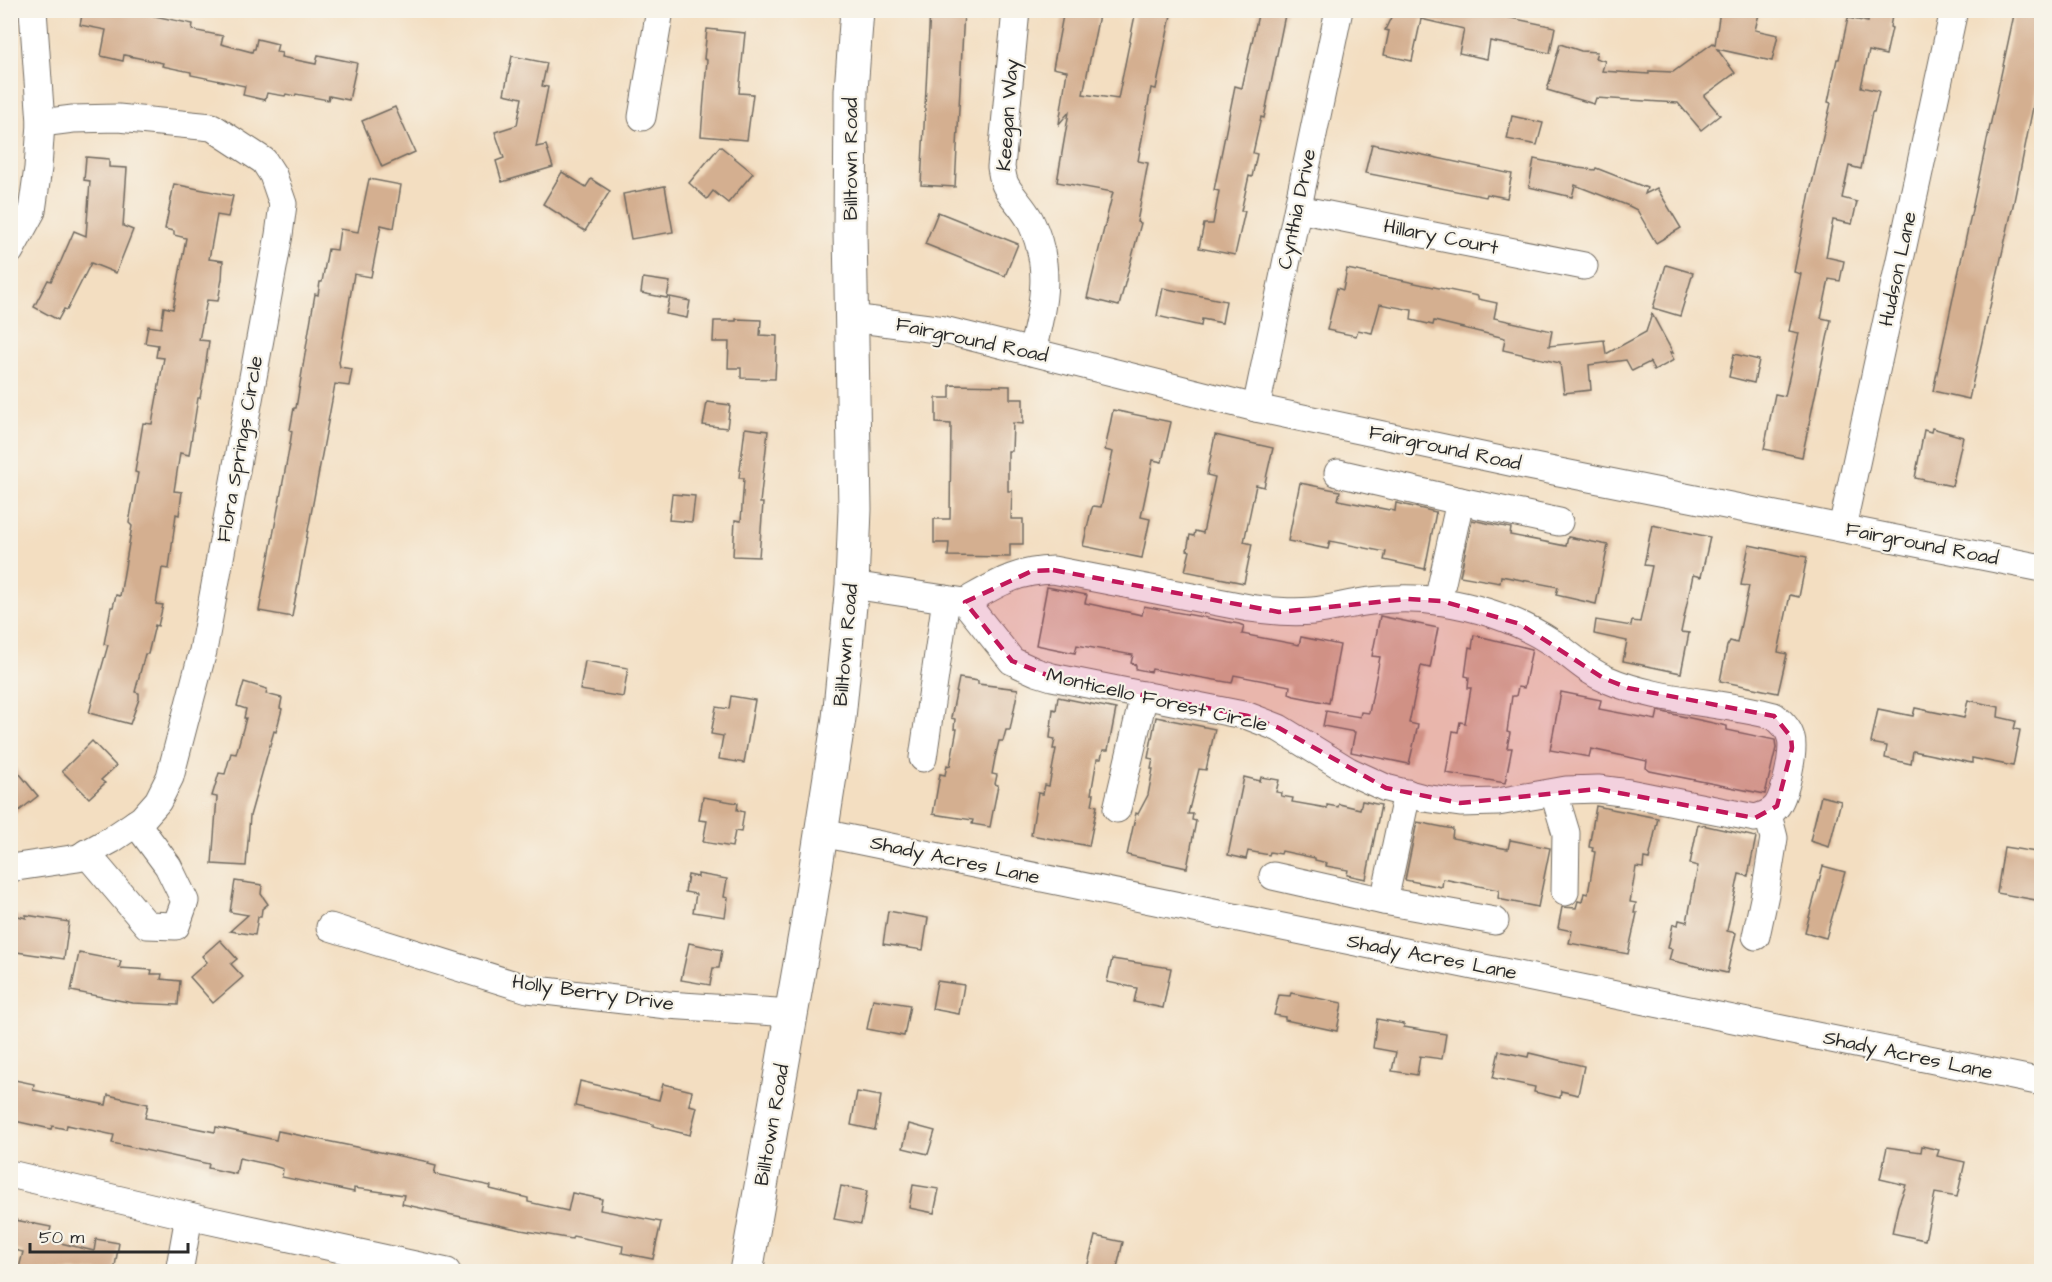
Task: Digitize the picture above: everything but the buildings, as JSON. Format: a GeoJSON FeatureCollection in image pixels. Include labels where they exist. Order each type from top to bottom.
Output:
{"type":"FeatureCollection","features":[{"type":"Feature","properties":{"kind":"main road","name":"Billtown Road"},"geometry":{"type":"LineString","coordinates":[[746,1272],[822,833],[839,718],[852,585],[855,510],[850,231],[851,91],[858,10]]}},
{"type":"Feature","properties":{"kind":"street"},"geometry":{"type":"LineString","coordinates":[[10,251],[32,211],[38,168],[41,123],[33,10]]}},
{"type":"Feature","properties":{"kind":"street"},"geometry":{"type":"LineString","coordinates":[[642,117],[660,10]]}},
{"type":"Feature","properties":{"kind":"street","name":"Keegan Way"},"geometry":{"type":"LineString","coordinates":[[1016,10],[1001,168],[1005,185],[1030,220],[1041,249],[1044,301],[1032,352]]}},
{"type":"Feature","properties":{"kind":"street","name":"Cynthia Drive"},"geometry":{"type":"LineString","coordinates":[[1256,408],[1339,10]]}},
{"type":"Feature","properties":{"kind":"street","name":"Hudson Lane"},"geometry":{"type":"LineString","coordinates":[[1842,528],[1954,10]]}},
{"type":"Feature","properties":{"kind":"street","name":"Flora Springs Circle"},"geometry":{"type":"LineString","coordinates":[[10,868],[78,858],[142,819],[158,801],[170,777],[203,651],[283,204],[273,175],[264,161],[212,127],[118,118],[73,119],[41,123]]}},
{"type":"Feature","properties":{"kind":"street","name":"Hillary Court"},"geometry":{"type":"LineString","coordinates":[[1298,209],[1584,266]]}},
{"type":"Feature","properties":{"kind":"street","name":"Fairground Road"},"geometry":{"type":"LineString","coordinates":[[852,318],[944,330],[1256,408],[1524,465],[2042,568]]}},
{"type":"Feature","properties":{"kind":"street"},"geometry":{"type":"LineString","coordinates":[[1338,473],[1558,522]]}},
{"type":"Feature","properties":{"kind":"street"},"geometry":{"type":"LineString","coordinates":[[1438,601],[1460,501]]}},
{"type":"Feature","properties":{"kind":"street"},"geometry":{"type":"LineString","coordinates":[[852,585],[956,600],[1012,576],[1032,571],[1053,570],[1279,612],[1313,611],[1370,601],[1398,599],[1438,601],[1478,609],[1520,624],[1554,643],[1580,664],[1603,678],[1628,688],[1774,716],[1784,724],[1791,737],[1792,748],[1783,795],[1768,815],[1774,838],[1756,936]]}},
{"type":"Feature","properties":{"kind":"street"},"geometry":{"type":"LineString","coordinates":[[923,758],[956,600]]}},
{"type":"Feature","properties":{"kind":"street","name":"Monticello Forest Circle"},"geometry":{"type":"LineString","coordinates":[[956,600],[1012,661],[1036,672],[1248,716],[1279,728],[1349,771],[1386,788],[1424,798],[1460,803],[1498,802],[1598,789],[1755,818],[1768,815]]}},
{"type":"Feature","properties":{"kind":"street"},"geometry":{"type":"LineString","coordinates":[[1117,810],[1144,695]]}},
{"type":"Feature","properties":{"kind":"street"},"geometry":{"type":"LineString","coordinates":[[1384,901],[1407,793]]}},
{"type":"Feature","properties":{"kind":"street"},"geometry":{"type":"LineString","coordinates":[[1554,793],[1566,832],[1565,892]]}},
{"type":"Feature","properties":{"kind":"street"},"geometry":{"type":"LineString","coordinates":[[86,853],[147,925],[176,926],[185,901],[168,866],[136,824]]}},
{"type":"Feature","properties":{"kind":"street","name":"Shady Acres Lane"},"geometry":{"type":"LineString","coordinates":[[822,833],[2042,1082]]}},
{"type":"Feature","properties":{"kind":"street"},"geometry":{"type":"LineString","coordinates":[[1273,876],[1384,901],[1495,921]]}},
{"type":"Feature","properties":{"kind":"street","name":"Holly Berry Drive"},"geometry":{"type":"LineString","coordinates":[[330,927],[528,989],[667,1005],[792,1013]]}},
{"type":"Feature","properties":{"kind":"street"},"geometry":{"type":"LineString","coordinates":[[10,1174],[189,1216],[447,1272]]}},
{"type":"Feature","properties":{"kind":"street"},"geometry":{"type":"LineString","coordinates":[[179,1272],[189,1216]]}},
{"type":"Feature","properties":{"kind":"highlighted area"},"geometry":{"type":"Polygon","coordinates":[[[1053,570],[1279,612],[1407,599],[1442,601],[1520,624],[1603,678],[1628,688],[1774,716],[1791,737],[1792,748],[1777,806],[1755,818],[1598,789],[1460,803],[1386,788],[1279,728],[1248,716],[1052,677],[1012,661],[965,602],[1032,571],[1053,570]]]}}]}
